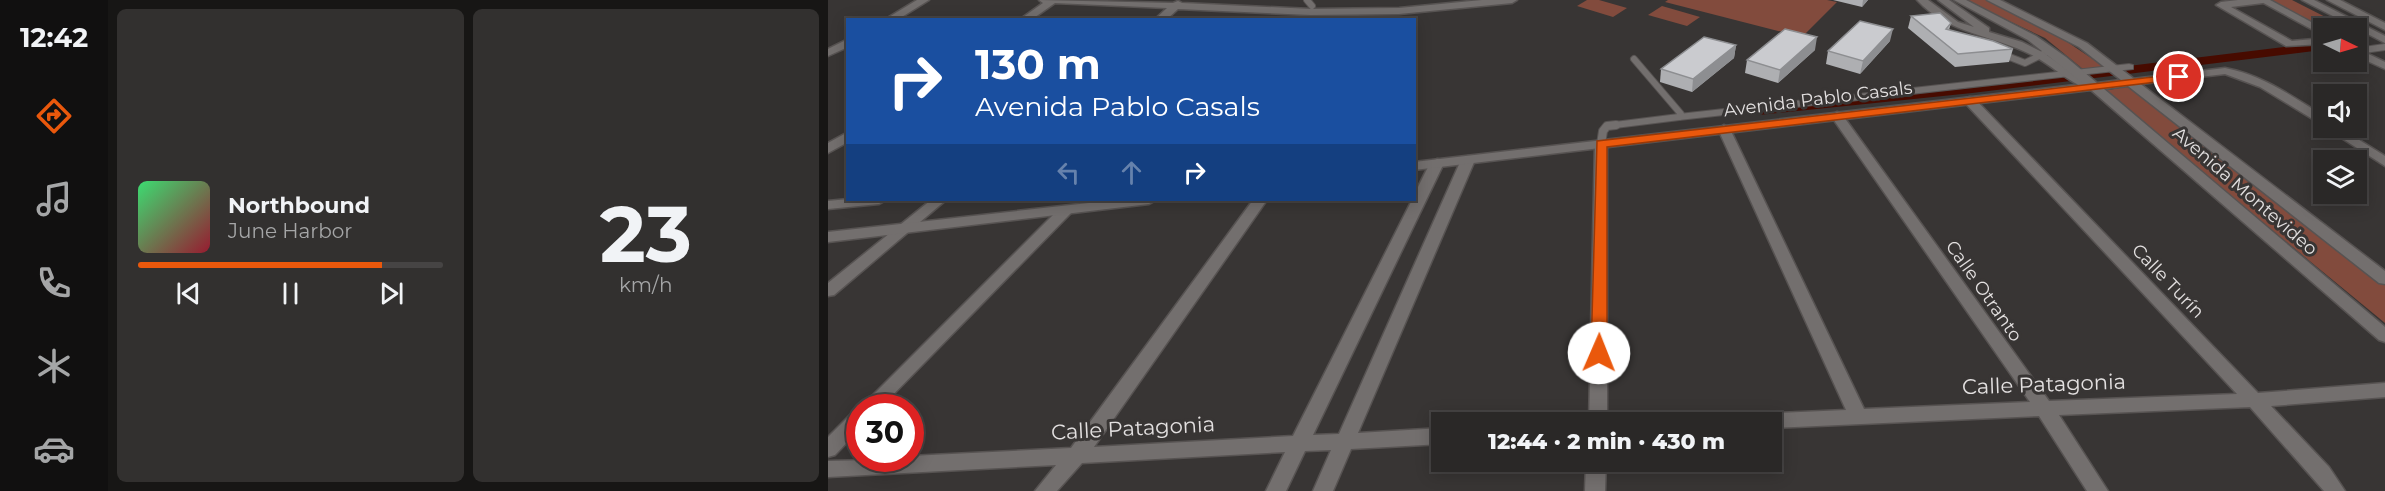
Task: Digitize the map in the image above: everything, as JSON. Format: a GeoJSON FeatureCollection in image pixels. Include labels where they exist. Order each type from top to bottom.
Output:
{"type":"FeatureCollection","features":[{"type":"Feature","properties":{"kind":"street"},"geometry":{"type":"LineString","coordinates":[[892,18],[924,0]]}},
{"type":"Feature","properties":{"kind":"street"},"geometry":{"type":"LineString","coordinates":[[1044,0],[1399,11],[1512,0]]}},
{"type":"Feature","properties":{"kind":"street"},"geometry":{"type":"LineString","coordinates":[[1027,18],[1053,0]]}},
{"type":"Feature","properties":{"kind":"street"},"geometry":{"type":"LineString","coordinates":[[1192,0],[1309,9],[1465,0]]}},
{"type":"Feature","properties":{"kind":"street"},"geometry":{"type":"LineString","coordinates":[[1922,0],[1948,21],[1974,32],[2005,38],[2045,52],[2082,58],[2089,54],[2084,45]]}},
{"type":"Feature","properties":{"kind":"street"},"geometry":{"type":"LineString","coordinates":[[1943,0],[1974,32]]}},
{"type":"Feature","properties":{"kind":"street"},"geometry":{"type":"LineString","coordinates":[[1959,0],[2010,26],[2045,52]]}},
{"type":"Feature","properties":{"kind":"street","name":"Avenida Montevideo"},"geometry":{"type":"LineString","coordinates":[[1992,0],[2084,45],[2385,279]]}},
{"type":"Feature","properties":{"kind":"street"},"geometry":{"type":"LineString","coordinates":[[2313,27],[2263,0],[2221,5],[2290,44],[2313,42]]}},
{"type":"Feature","properties":{"kind":"street"},"geometry":{"type":"LineString","coordinates":[[2307,0],[2382,36]]}},
{"type":"Feature","properties":{"kind":"street"},"geometry":{"type":"LineString","coordinates":[[2332,0],[2385,27]]}},
{"type":"Feature","properties":{"kind":"street"},"geometry":{"type":"LineString","coordinates":[[1161,18],[1179,3]]}},
{"type":"Feature","properties":{"kind":"street"},"geometry":{"type":"LineString","coordinates":[[828,53],[846,44]]}},
{"type":"Feature","properties":{"kind":"street","name":"Avenida Montevideo"},"geometry":{"type":"LineString","coordinates":[[2045,52],[2095,88],[2385,336]]}},
{"type":"Feature","properties":{"kind":"street"},"geometry":{"type":"LineString","coordinates":[[2367,56],[2385,66]]}},
{"type":"Feature","properties":{"kind":"street"},"geometry":{"type":"LineString","coordinates":[[1679,117],[2129,67]]}},
{"type":"Feature","properties":{"kind":"street","name":"Avenida Pablo Casals"},"geometry":{"type":"LineString","coordinates":[[1416,166],[2225,71],[2240,73],[2261,82],[2313,115]]}},
{"type":"Feature","properties":{"kind":"street","name":"Calle Turín"},"geometry":{"type":"LineString","coordinates":[[1970,101],[2254,400],[2322,473],[2335,491]]}},
{"type":"Feature","properties":{"kind":"street","name":"Calle Otranto"},"geometry":{"type":"LineString","coordinates":[[1837,116],[2043,407],[2098,491]]}},
{"type":"Feature","properties":{"kind":"street"},"geometry":{"type":"LineString","coordinates":[[1724,129],[1858,415]]}},
{"type":"Feature","properties":{"kind":"street"},"geometry":{"type":"LineString","coordinates":[[828,149],[846,137]]}},
{"type":"Feature","properties":{"kind":"street"},"geometry":{"type":"LineString","coordinates":[[2348,138],[2385,162]]}},
{"type":"Feature","properties":{"kind":"street"},"geometry":{"type":"LineString","coordinates":[[1598,412],[1601,144]]}},
{"type":"Feature","properties":{"kind":"street"},"geometry":{"type":"LineString","coordinates":[[1323,491],[1468,160]]}},
{"type":"Feature","properties":{"kind":"street"},"geometry":{"type":"LineString","coordinates":[[1276,491],[1437,163]]}},
{"type":"Feature","properties":{"kind":"street"},"geometry":{"type":"LineString","coordinates":[[828,205],[869,201]]}},
{"type":"Feature","properties":{"kind":"street"},"geometry":{"type":"LineString","coordinates":[[828,291],[938,201]]}},
{"type":"Feature","properties":{"kind":"street"},"geometry":{"type":"LineString","coordinates":[[828,237],[1136,201]]}},
{"type":"Feature","properties":{"kind":"street"},"geometry":{"type":"LineString","coordinates":[[1044,491],[1077,455],[1259,201]]}},
{"type":"Feature","properties":{"kind":"street"},"geometry":{"type":"LineString","coordinates":[[883,394],[1066,210]]}},
{"type":"Feature","properties":{"kind":"street","name":"Calle Patagonia"},"geometry":{"type":"LineString","coordinates":[[1782,419],[2254,400],[2385,390]]}},
{"type":"Feature","properties":{"kind":"street"},"geometry":{"type":"LineString","coordinates":[[828,449],[846,431]]}},
{"type":"Feature","properties":{"kind":"street","name":"Calle Patagonia"},"geometry":{"type":"LineString","coordinates":[[828,469],[1431,437]]}},
{"type":"Feature","properties":{"kind":"street"},"geometry":{"type":"LineString","coordinates":[[1595,491],[1596,472]]}},
{"type":"Feature","properties":{"kind":"lane"},"geometry":{"type":"LineString","coordinates":[[2367,50],[2385,47]]}},
{"type":"Feature","properties":{"kind":"lane"},"geometry":{"type":"LineString","coordinates":[[1991,50],[2024,62],[2045,52]]}},
{"type":"Feature","properties":{"kind":"lane"},"geometry":{"type":"LineString","coordinates":[[1601,144],[1604,128],[1607,126],[1679,117],[1680,111],[1634,59]]}},
{"type":"Feature","properties":{"kind":"shaded area"},"geometry":{"type":"Polygon","coordinates":[[[1587,0],[1599,0],[1627,8],[1613,17],[1577,6],[1587,0]]]}},
{"type":"Feature","properties":{"kind":"shaded area"},"geometry":{"type":"Polygon","coordinates":[[[1668,0],[1827,0],[1837,2],[1802,37],[1665,2],[1668,0]]]}},
{"type":"Feature","properties":{"kind":"shaded area"},"geometry":{"type":"Polygon","coordinates":[[[1964,0],[1989,0],[2042,25],[2106,68],[2084,70],[2045,38],[1964,0]]]}},
{"type":"Feature","properties":{"kind":"shaded area"},"geometry":{"type":"Polygon","coordinates":[[[2267,0],[2292,0],[2327,18],[2313,18],[2313,25],[2267,0]]]}},
{"type":"Feature","properties":{"kind":"shaded area"},"geometry":{"type":"Polygon","coordinates":[[[1662,6],[1700,17],[1687,26],[1648,15],[1662,6]]]}},
{"type":"Feature","properties":{"kind":"shaded area"},"geometry":{"type":"Polygon","coordinates":[[[2131,86],[2385,283],[2385,323],[2103,91],[2131,86]]]}},
{"type":"Feature","properties":{"kind":"building"},"geometry":{"type":"Polygon","coordinates":[[[1940,13],[1951,23],[1946,29],[1993,41],[2013,49],[1958,54],[1911,16],[1940,13]]]}},
{"type":"Feature","properties":{"kind":"building"},"geometry":{"type":"Polygon","coordinates":[[[1860,21],[1893,29],[1863,61],[1828,51],[1860,21]]]}},
{"type":"Feature","properties":{"kind":"building"},"geometry":{"type":"Polygon","coordinates":[[[1785,29],[1817,37],[1780,70],[1747,60],[1785,29]]]}},
{"type":"Feature","properties":{"kind":"building"},"geometry":{"type":"Polygon","coordinates":[[[1704,37],[1736,45],[1693,79],[1661,69],[1704,37]]]}},
{"type":"Feature","properties":{"kind":"waterway"},"geometry":{"type":"LineString","coordinates":[[1759,111],[1972,89],[2309,48]]}},
{"type":"Feature","properties":{"kind":"route"},"geometry":{"type":"LineString","coordinates":[[1599,353],[1601,144],[2179,77]]}}]}
